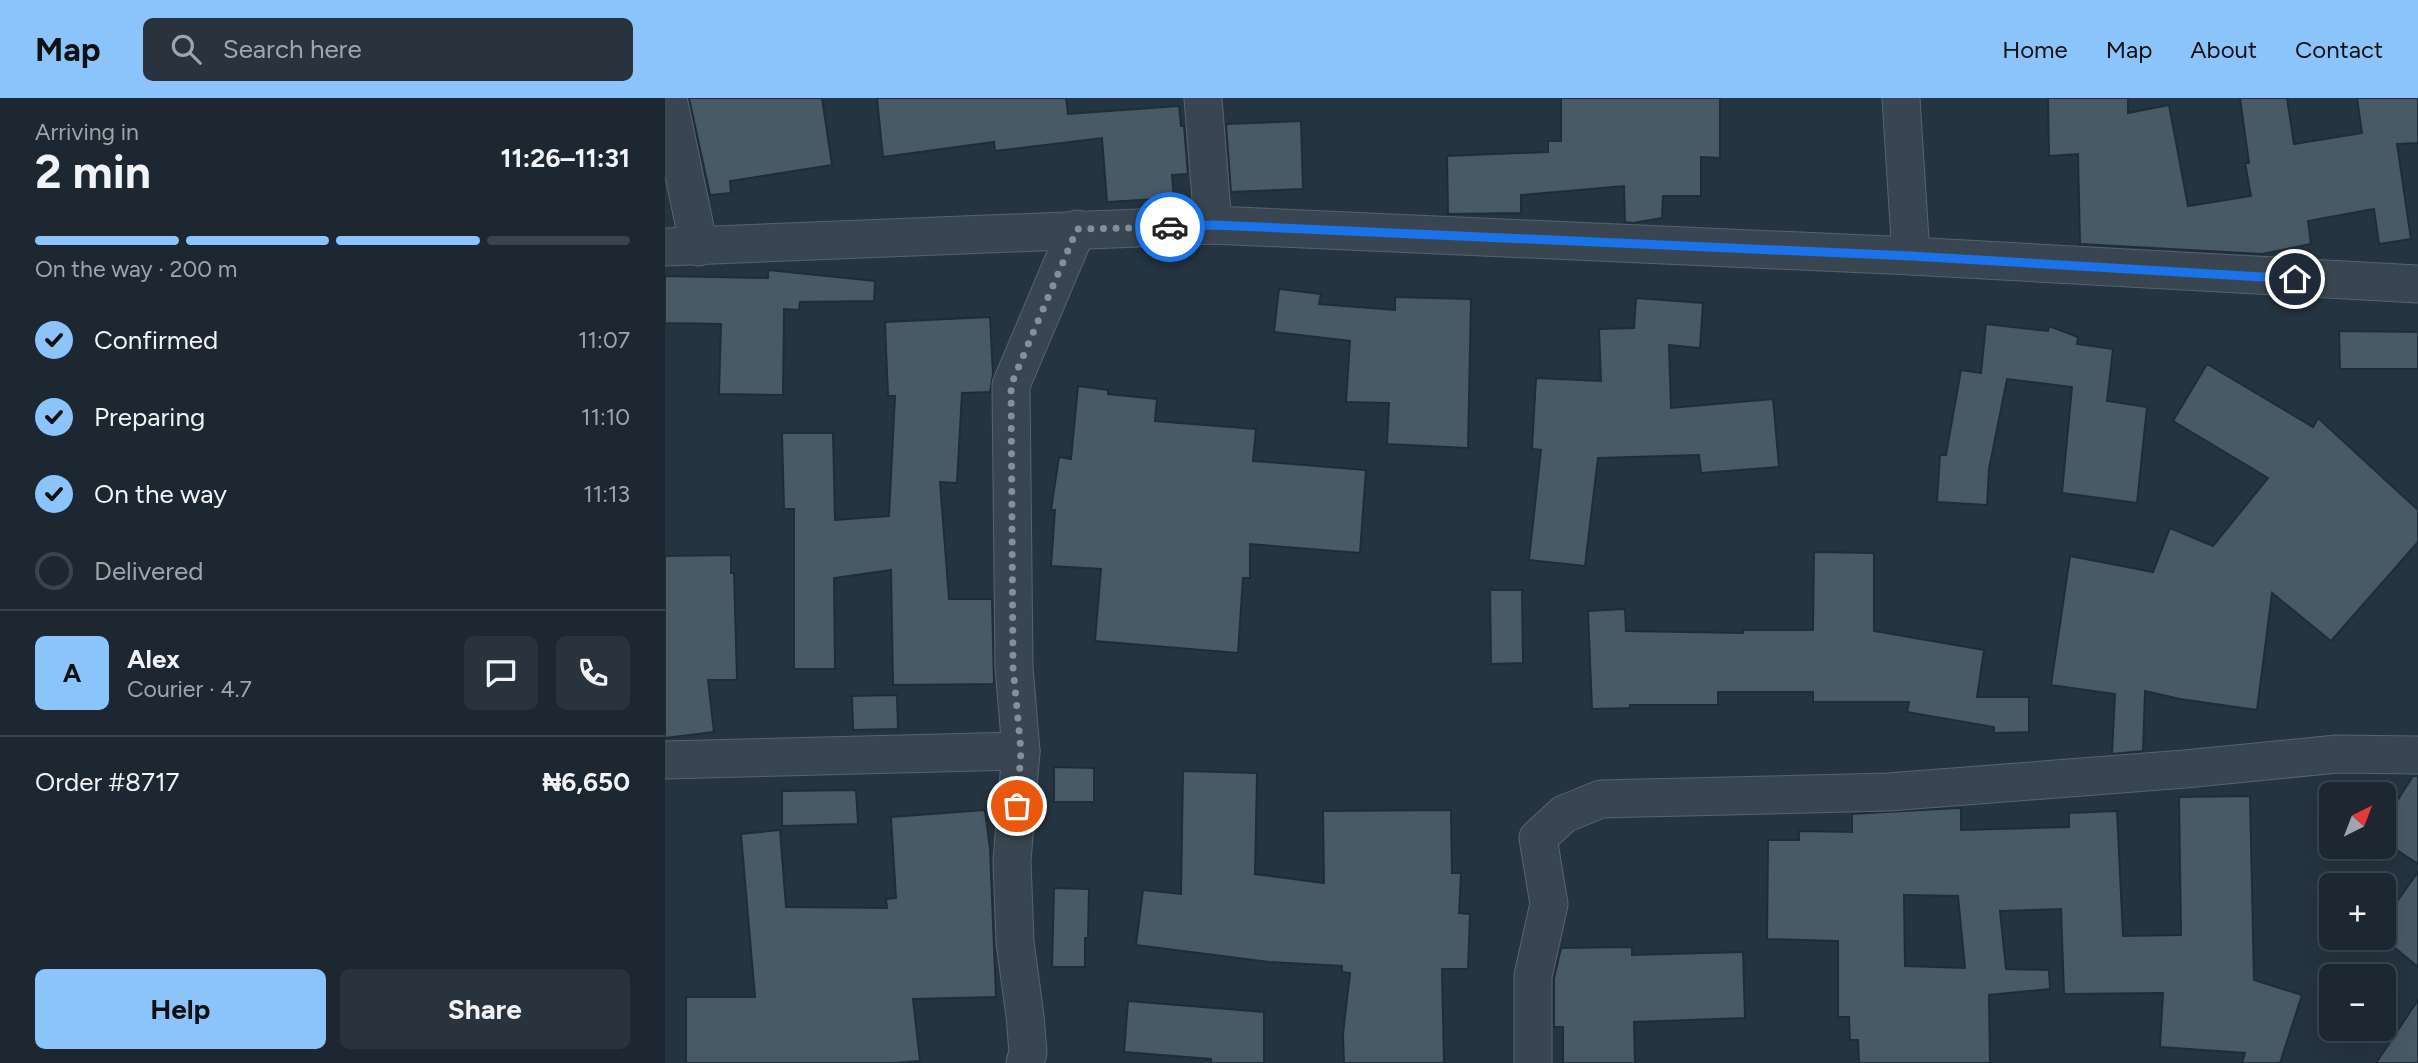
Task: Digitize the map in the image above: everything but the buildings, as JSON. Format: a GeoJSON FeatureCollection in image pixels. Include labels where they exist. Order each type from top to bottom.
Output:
{"type":"FeatureCollection","features":[{"type":"Feature","properties":{"kind":"street"},"geometry":{"type":"LineString","coordinates":[[668,98],[682,247],[1213,225],[1911,256],[2418,284]]}},
{"type":"Feature","properties":{"kind":"street"},"geometry":{"type":"LineString","coordinates":[[1203,98],[1213,225]]}},
{"type":"Feature","properties":{"kind":"street"},"geometry":{"type":"LineString","coordinates":[[1901,98],[1911,256]]}},
{"type":"Feature","properties":{"kind":"street"},"geometry":{"type":"LineString","coordinates":[[1025,1063],[1028,1052],[1015,942],[1012,861],[1021,751],[1013,667],[1011,385],[1077,229]]}},
{"type":"Feature","properties":{"kind":"street"},"geometry":{"type":"LineString","coordinates":[[665,760],[1021,751]]}},
{"type":"Feature","properties":{"kind":"street"},"geometry":{"type":"LineString","coordinates":[[1533,1063],[1533,976],[1549,904],[1538,838],[1564,814],[1601,799],[1888,792],[2185,769],[2337,754],[2418,755]]}},
{"type":"Feature","properties":{"kind":"way so far"},"geometry":{"type":"LineString","coordinates":[[1017,806],[1021,751],[1013,667],[1011,385],[1077,229],[1170,227]]}},
{"type":"Feature","properties":{"kind":"route"},"geometry":{"type":"LineString","coordinates":[[1170,227],[1213,225],[1911,256],[2295,279]]}}]}
